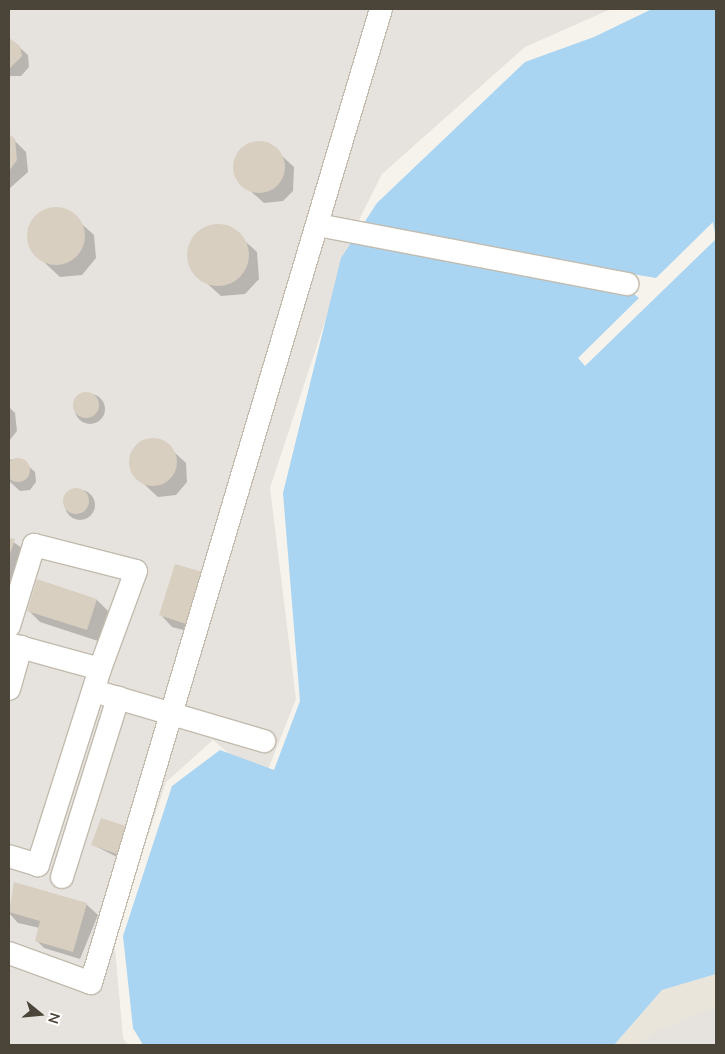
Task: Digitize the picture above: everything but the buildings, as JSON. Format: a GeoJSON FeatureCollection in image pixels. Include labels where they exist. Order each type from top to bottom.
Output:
{"type":"FeatureCollection","features":[{"type":"Feature","properties":{"kind":"lane"},"geometry":{"type":"LineString","coordinates":[[9,954],[91,983],[174,714],[381,9]]}},
{"type":"Feature","properties":{"kind":"lane"},"geometry":{"type":"LineString","coordinates":[[318,225],[627,284]]}},
{"type":"Feature","properties":{"kind":"lane"},"geometry":{"type":"LineString","coordinates":[[9,626],[34,545],[136,570],[100,669],[38,865],[9,856]]}},
{"type":"Feature","properties":{"kind":"lane"},"geometry":{"type":"LineString","coordinates":[[9,689],[15,646],[100,669]]}},
{"type":"Feature","properties":{"kind":"lane"},"geometry":{"type":"LineString","coordinates":[[93,691],[264,741]]}},
{"type":"Feature","properties":{"kind":"lane"},"geometry":{"type":"LineString","coordinates":[[62,877],[118,698]]}},
{"type":"Feature","properties":{"kind":"shaded area"},"geometry":{"type":"Polygon","coordinates":[[[9,9],[611,9],[525,47],[382,174],[357,224],[270,488],[296,699],[263,782],[213,740],[166,782],[114,937],[123,1038],[128,1045],[9,1045],[9,9]]]}},
{"type":"Feature","properties":{"kind":"shaded area"},"geometry":{"type":"Polygon","coordinates":[[[716,974],[716,1045],[614,1045],[662,990],[716,974]]]}},
{"type":"Feature","properties":{"kind":"shaded area"},"geometry":{"type":"Polygon","coordinates":[[[716,1006],[716,1045],[636,1045],[655,1032],[716,1006]]]}},
{"type":"Feature","properties":{"kind":"water"},"geometry":{"type":"Polygon","coordinates":[[[652,9],[716,9],[716,974],[662,990],[614,1045],[143,1045],[133,1028],[123,936],[172,786],[220,750],[274,770],[300,701],[283,493],[341,258],[377,203],[525,62],[594,37],[652,9]]]}},
{"type":"Feature","properties":{"kind":"pier"},"geometry":{"type":"Polygon","coordinates":[[[713,222],[716,239],[585,366],[578,358],[639,298],[630,291],[361,227],[656,278],[713,222]]]}}]}
